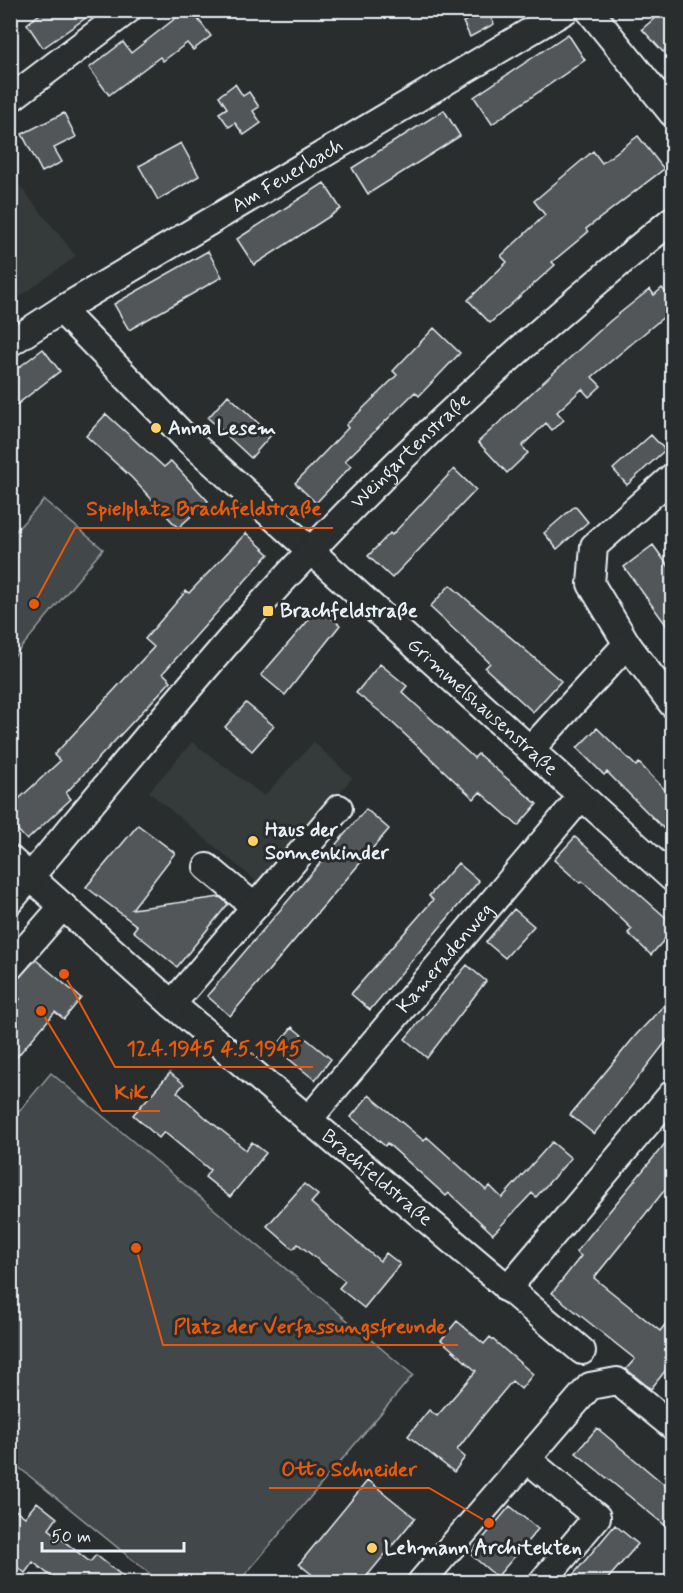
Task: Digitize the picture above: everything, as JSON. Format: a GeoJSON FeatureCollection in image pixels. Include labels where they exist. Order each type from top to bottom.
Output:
{"type":"FeatureCollection","features":[{"type":"Feature","properties":{"kind":"street"},"geometry":{"type":"LineString","coordinates":[[10,99],[128,10]]}},
{"type":"Feature","properties":{"kind":"street","name":"Am Feuerbach"},"geometry":{"type":"LineString","coordinates":[[10,343],[61,310],[566,10]]}},
{"type":"Feature","properties":{"kind":"street"},"geometry":{"type":"LineString","coordinates":[[589,10],[672,113]]}},
{"type":"Feature","properties":{"kind":"street","name":"Weingartenstraße"},"geometry":{"type":"LineString","coordinates":[[10,901],[248,619],[310,552],[433,428],[581,294],[672,220]]}},
{"type":"Feature","properties":{"kind":"street","name":"Grimmelshausenstraße"},"geometry":{"type":"LineString","coordinates":[[61,310],[187,439],[672,878]]}},
{"type":"Feature","properties":{"kind":"street"},"geometry":{"type":"LineString","coordinates":[[672,477],[594,546],[591,584],[627,644],[672,704]]}},
{"type":"Feature","properties":{"kind":"street"},"geometry":{"type":"LineString","coordinates":[[530,750],[627,644]]}},
{"type":"Feature","properties":{"kind":"street","name":"Kameradenweg"},"geometry":{"type":"LineString","coordinates":[[308,1120],[581,797]]}},
{"type":"Feature","properties":{"kind":"street"},"geometry":{"type":"LineString","coordinates":[[172,1004],[339,808]]}},
{"type":"Feature","properties":{"kind":"street","name":"Brachfeldstraße"},"geometry":{"type":"LineString","coordinates":[[10,859],[172,1004],[582,1351]]}},
{"type":"Feature","properties":{"kind":"street"},"geometry":{"type":"LineString","coordinates":[[207,867],[255,907]]}},
{"type":"Feature","properties":{"kind":"street"},"geometry":{"type":"LineString","coordinates":[[10,967],[63,906]]}},
{"type":"Feature","properties":{"kind":"street"},"geometry":{"type":"LineString","coordinates":[[507,1289],[672,1094]]}},
{"type":"Feature","properties":{"kind":"street"},"geometry":{"type":"LineString","coordinates":[[422,1582],[590,1386],[617,1381],[669,1417]]}},
{"type":"Feature","properties":{"kind":"street"},"geometry":{"type":"LineString","coordinates":[[527,1459],[597,1517],[542,1582]]}},
{"type":"Feature","properties":{"kind":"shaded area"},"geometry":{"type":"Polygon","coordinates":[[[11,175],[76,256],[10,303],[11,175]]]}},
{"type":"Feature","properties":{"kind":"shaded area"},"geometry":{"type":"Polygon","coordinates":[[[44,500],[103,549],[11,660],[11,536],[44,500]]]}},
{"type":"Feature","properties":{"kind":"shaded area","name":"Haus der Sonnenkinder"},"geometry":{"type":"Polygon","coordinates":[[[192,742],[264,796],[314,742],[352,778],[261,885],[149,792],[192,742]]]}},
{"type":"Feature","properties":{"kind":"shaded area"},"geometry":{"type":"Polygon","coordinates":[[[51,1073],[413,1375],[239,1582],[160,1582],[11,1461],[11,1121],[51,1073]]]}},
{"type":"Feature","properties":{"kind":"building"},"geometry":{"type":"Polygon","coordinates":[[[45,10],[97,10],[43,48],[27,24],[45,10]]]}},
{"type":"Feature","properties":{"kind":"building"},"geometry":{"type":"Polygon","coordinates":[[[186,10],[191,10],[211,36],[193,50],[187,43],[163,61],[160,57],[109,95],[89,68],[123,42],[131,53],[186,10]]]}},
{"type":"Feature","properties":{"kind":"building"},"geometry":{"type":"Polygon","coordinates":[[[487,10],[494,24],[470,37],[463,22],[487,10]]]}},
{"type":"Feature","properties":{"kind":"building"},"geometry":{"type":"Polygon","coordinates":[[[662,12],[672,24],[672,44],[663,52],[642,29],[662,12]]]}},
{"type":"Feature","properties":{"kind":"building"},"geometry":{"type":"Polygon","coordinates":[[[568,34],[585,60],[492,124],[474,97],[568,34]]]}},
{"type":"Feature","properties":{"kind":"building"},"geometry":{"type":"Polygon","coordinates":[[[235,84],[243,96],[249,92],[259,107],[253,111],[261,123],[244,135],[235,123],[229,127],[219,113],[227,108],[219,96],[235,84]]]}},
{"type":"Feature","properties":{"kind":"building"},"geometry":{"type":"Polygon","coordinates":[[[444,110],[460,136],[368,194],[352,168],[444,110]]]}},
{"type":"Feature","properties":{"kind":"building"},"geometry":{"type":"Polygon","coordinates":[[[64,113],[76,137],[54,148],[62,162],[42,172],[22,134],[64,113]]]}},
{"type":"Feature","properties":{"kind":"building"},"geometry":{"type":"Polygon","coordinates":[[[638,136],[664,169],[586,229],[588,232],[552,262],[555,265],[490,323],[468,300],[507,262],[501,256],[545,215],[534,201],[593,151],[602,163],[638,136]]]}},
{"type":"Feature","properties":{"kind":"building"},"geometry":{"type":"Polygon","coordinates":[[[181,143],[199,176],[158,200],[139,166],[181,143]]]}},
{"type":"Feature","properties":{"kind":"building"},"geometry":{"type":"Polygon","coordinates":[[[324,183],[341,209],[254,265],[237,239],[324,183]]]}},
{"type":"Feature","properties":{"kind":"building"},"geometry":{"type":"Polygon","coordinates":[[[208,251],[222,277],[129,330],[114,304],[208,251]]]}},
{"type":"Feature","properties":{"kind":"building"},"geometry":{"type":"Polygon","coordinates":[[[662,288],[672,300],[672,310],[592,377],[601,386],[589,397],[582,389],[557,412],[564,420],[552,430],[546,423],[522,446],[528,453],[507,473],[478,442],[610,321],[650,289],[654,295],[662,288]]]}},
{"type":"Feature","properties":{"kind":"building"},"geometry":{"type":"Polygon","coordinates":[[[434,328],[460,353],[419,396],[415,392],[345,461],[351,466],[316,503],[295,483],[348,428],[346,425],[397,375],[393,371],[434,328]]]}},
{"type":"Feature","properties":{"kind":"building"},"geometry":{"type":"Polygon","coordinates":[[[43,349],[60,371],[10,410],[10,374],[43,349]]]}},
{"type":"Feature","properties":{"kind":"building"},"geometry":{"type":"Polygon","coordinates":[[[228,395],[271,435],[251,458],[208,418],[228,395]]]}},
{"type":"Feature","properties":{"kind":"building"},"geometry":{"type":"Polygon","coordinates":[[[106,414],[164,467],[171,461],[208,501],[178,528],[132,478],[86,436],[106,414]]]}},
{"type":"Feature","properties":{"kind":"building"},"geometry":{"type":"Polygon","coordinates":[[[651,435],[665,450],[627,485],[613,469],[651,435]]]}},
{"type":"Feature","properties":{"kind":"building"},"geometry":{"type":"Polygon","coordinates":[[[454,469],[476,490],[392,578],[368,556],[390,533],[392,535],[454,469]]]}},
{"type":"Feature","properties":{"kind":"building"},"geometry":{"type":"Polygon","coordinates":[[[575,506],[588,522],[557,549],[544,533],[575,506]]]}},
{"type":"Feature","properties":{"kind":"building"},"geometry":{"type":"Polygon","coordinates":[[[246,533],[269,554],[163,673],[171,681],[66,793],[71,799],[27,840],[10,822],[10,807],[60,761],[54,755],[154,647],[145,639],[186,591],[189,593],[246,533]]]}},
{"type":"Feature","properties":{"kind":"building"},"geometry":{"type":"Polygon","coordinates":[[[653,545],[672,571],[672,633],[624,567],[653,545]]]}},
{"type":"Feature","properties":{"kind":"building"},"geometry":{"type":"Polygon","coordinates":[[[450,585],[561,681],[533,712],[485,668],[490,663],[430,607],[450,585]]]}},
{"type":"Feature","properties":{"kind":"building"},"geometry":{"type":"Polygon","coordinates":[[[319,608],[340,625],[285,695],[261,675],[319,608]]]}},
{"type":"Feature","properties":{"kind":"building"},"geometry":{"type":"Polygon","coordinates":[[[380,664],[407,686],[402,692],[474,758],[478,754],[537,804],[518,826],[480,792],[474,799],[383,714],[356,693],[380,664]]]}},
{"type":"Feature","properties":{"kind":"building"},"geometry":{"type":"Polygon","coordinates":[[[246,703],[274,726],[252,751],[225,727],[246,703]]]}},
{"type":"Feature","properties":{"kind":"building"},"geometry":{"type":"Polygon","coordinates":[[[597,728],[636,766],[639,763],[672,797],[672,837],[607,772],[604,775],[577,748],[597,728]]]}},
{"type":"Feature","properties":{"kind":"building"},"geometry":{"type":"Polygon","coordinates":[[[366,809],[389,829],[230,1016],[207,996],[366,809]]]}},
{"type":"Feature","properties":{"kind":"building"},"geometry":{"type":"Polygon","coordinates":[[[138,825],[175,853],[132,909],[220,897],[228,904],[177,967],[133,931],[137,926],[86,887],[138,825]]]}},
{"type":"Feature","properties":{"kind":"building"},"geometry":{"type":"Polygon","coordinates":[[[575,837],[672,923],[672,931],[651,955],[628,933],[632,929],[582,881],[580,883],[554,860],[575,837]]]}},
{"type":"Feature","properties":{"kind":"building"},"geometry":{"type":"Polygon","coordinates":[[[458,863],[479,881],[370,1010],[351,994],[433,900],[429,896],[458,863]]]}},
{"type":"Feature","properties":{"kind":"building"},"geometry":{"type":"Polygon","coordinates":[[[514,909],[534,926],[505,958],[486,942],[514,909]]]}},
{"type":"Feature","properties":{"kind":"building"},"geometry":{"type":"Polygon","coordinates":[[[36,960],[81,998],[64,1019],[55,1012],[10,1065],[10,1010],[20,999],[10,991],[10,985],[36,960]]]}},
{"type":"Feature","properties":{"kind":"building"},"geometry":{"type":"Polygon","coordinates":[[[467,965],[486,981],[427,1058],[405,1039],[467,965]]]}},
{"type":"Feature","properties":{"kind":"building"},"geometry":{"type":"Polygon","coordinates":[[[672,997],[672,1034],[594,1134],[570,1115],[636,1035],[672,997]]]}},
{"type":"Feature","properties":{"kind":"building"},"geometry":{"type":"Polygon","coordinates":[[[292,1027],[331,1059],[315,1080],[275,1048],[292,1027]]]}},
{"type":"Feature","properties":{"kind":"building"},"geometry":{"type":"Polygon","coordinates":[[[170,1073],[184,1084],[177,1092],[205,1117],[246,1150],[252,1142],[266,1153],[230,1197],[205,1177],[210,1170],[164,1132],[159,1138],[133,1115],[170,1073]]]}},
{"type":"Feature","properties":{"kind":"building"},"geometry":{"type":"Polygon","coordinates":[[[369,1095],[424,1141],[427,1137],[486,1190],[490,1186],[502,1198],[552,1142],[571,1158],[536,1197],[532,1193],[493,1234],[449,1193],[446,1196],[387,1143],[385,1146],[351,1117],[369,1095]]]}},
{"type":"Feature","properties":{"kind":"building"},"geometry":{"type":"Polygon","coordinates":[[[672,1135],[672,1181],[594,1278],[660,1331],[672,1316],[672,1362],[651,1389],[626,1369],[635,1359],[552,1293],[581,1256],[576,1252],[672,1135]]]}},
{"type":"Feature","properties":{"kind":"building"},"geometry":{"type":"Polygon","coordinates":[[[304,1184],[318,1195],[311,1203],[340,1228],[380,1261],[386,1253],[400,1264],[364,1308],[339,1288],[345,1281],[298,1244],[293,1249],[267,1226],[304,1184]]]}},
{"type":"Feature","properties":{"kind":"building"},"geometry":{"type":"Polygon","coordinates":[[[457,1321],[484,1344],[490,1337],[533,1374],[521,1389],[512,1381],[483,1416],[457,1450],[465,1457],[454,1472],[408,1436],[429,1410],[437,1416],[476,1371],[441,1340],[457,1321]]]}},
{"type":"Feature","properties":{"kind":"building"},"geometry":{"type":"Polygon","coordinates":[[[597,1428],[672,1491],[672,1531],[576,1453],[597,1428]]]}},
{"type":"Feature","properties":{"kind":"building"},"geometry":{"type":"Polygon","coordinates":[[[368,1480],[415,1518],[362,1582],[321,1582],[299,1564],[368,1480]]]}},
{"type":"Feature","properties":{"kind":"building"},"geometry":{"type":"Polygon","coordinates":[[[37,1502],[57,1518],[49,1529],[90,1562],[96,1555],[130,1582],[58,1582],[33,1562],[25,1573],[10,1561],[10,1506],[25,1517],[37,1502]]]}},
{"type":"Feature","properties":{"kind":"building"},"geometry":{"type":"Polygon","coordinates":[[[510,1506],[538,1529],[497,1577],[470,1554],[510,1506]]]}},
{"type":"Feature","properties":{"kind":"building"},"geometry":{"type":"Polygon","coordinates":[[[615,1525],[638,1544],[605,1582],[567,1582],[615,1525]]]}},
{"type":"Feature","properties":{"kind":"place","name":"Anna Lesem"},"geometry":{"type":"Point","coordinates":[156,428]}},
{"type":"Feature","properties":{"kind":"place","name":"Spielplatz Brachfeldstraße"},"geometry":{"type":"Point","coordinates":[34,604]}},
{"type":"Feature","properties":{"kind":"place","name":"Brachfeldstraße"},"geometry":{"type":"Point","coordinates":[268,611]}},
{"type":"Feature","properties":{"kind":"place","name":"Haus der Sonnenkinder"},"geometry":{"type":"Point","coordinates":[253,841]}},
{"type":"Feature","properties":{"kind":"place","name":"12.4.1945 4.5.1945"},"geometry":{"type":"Point","coordinates":[64,974]}},
{"type":"Feature","properties":{"kind":"place","name":"KiK"},"geometry":{"type":"Point","coordinates":[41,1011]}},
{"type":"Feature","properties":{"kind":"place","name":"Platz der Verfassungsfreunde"},"geometry":{"type":"Point","coordinates":[136,1248]}},
{"type":"Feature","properties":{"kind":"place","name":"Otto Schneider"},"geometry":{"type":"Point","coordinates":[489,1523]}},
{"type":"Feature","properties":{"kind":"place","name":"Lehmann Architekten"},"geometry":{"type":"Point","coordinates":[372,1548]}}]}
